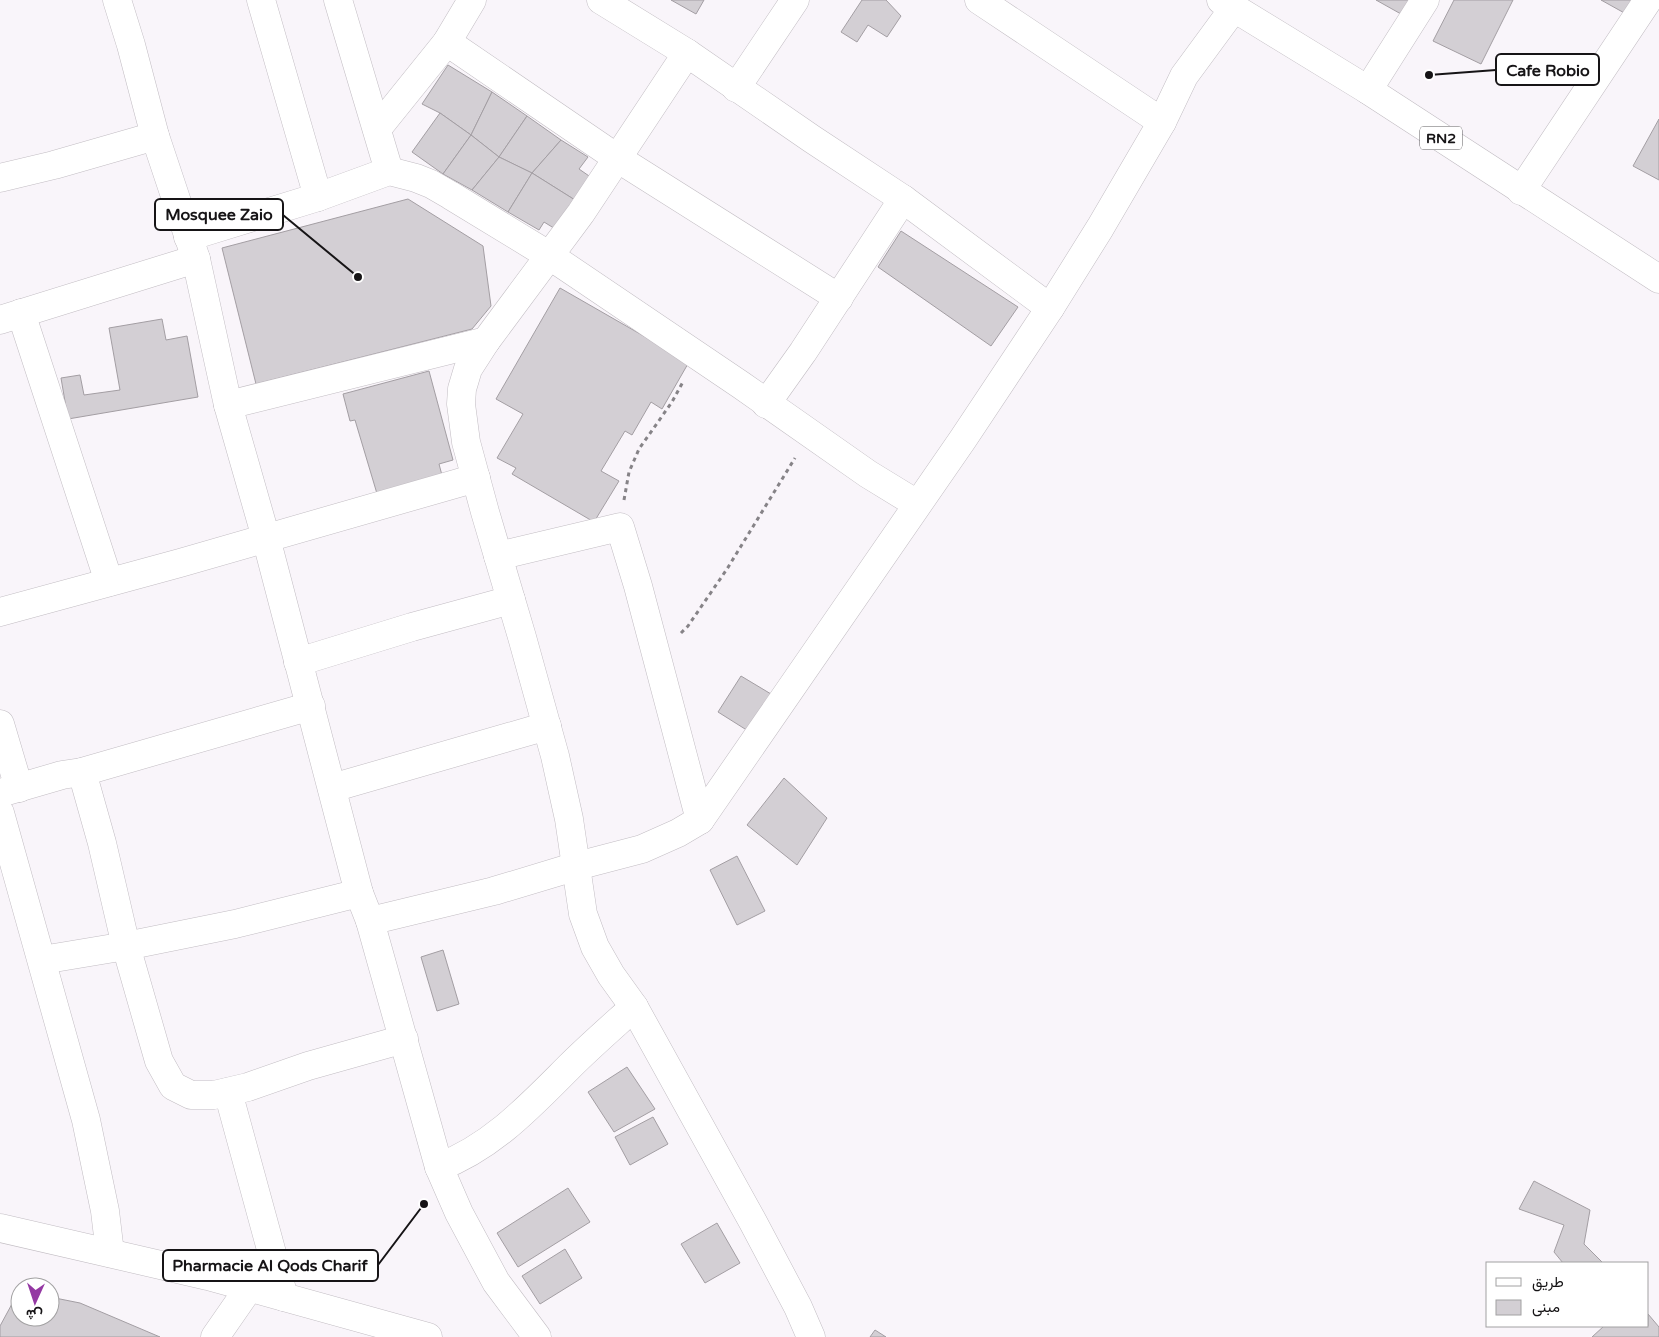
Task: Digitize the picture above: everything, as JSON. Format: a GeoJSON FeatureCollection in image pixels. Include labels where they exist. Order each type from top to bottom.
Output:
{"type":"FeatureCollection","features":[{"type":"Feature","properties":{"kind":"main road"},"geometry":{"type":"LineString","coordinates":[[117,0],[155,136],[192,248],[228,405],[266,538],[359,893],[370,921],[440,1167],[459,1213],[496,1282],[537,1337]]}},
{"type":"Feature","properties":{"kind":"main road"},"geometry":{"type":"LineString","coordinates":[[261,0],[318,197]]}},
{"type":"Feature","properties":{"kind":"main road"},"geometry":{"type":"LineString","coordinates":[[338,0],[390,171]]}},
{"type":"Feature","properties":{"kind":"main road"},"geometry":{"type":"LineString","coordinates":[[377,129],[447,42],[472,0]]}},
{"type":"Feature","properties":{"kind":"main road"},"geometry":{"type":"LineString","coordinates":[[600,0],[687,53],[736,88],[903,199],[1050,308]]}},
{"type":"Feature","properties":{"kind":"main road"},"geometry":{"type":"LineString","coordinates":[[736,88],[795,0]]}},
{"type":"Feature","properties":{"kind":"main road"},"geometry":{"type":"LineString","coordinates":[[979,0],[1162,122]]}},
{"type":"Feature","properties":{"kind":"main road"},"geometry":{"type":"LineString","coordinates":[[1368,90],[1425,0]]}},
{"type":"Feature","properties":{"kind":"main road"},"geometry":{"type":"LineString","coordinates":[[1521,191],[1648,0]]}},
{"type":"Feature","properties":{"kind":"main road"},"geometry":{"type":"LineString","coordinates":[[370,921],[494,891],[642,849],[678,833],[700,820],[963,439],[1050,308],[1100,228],[1162,122],[1184,76],[1228,4]]}},
{"type":"Feature","properties":{"kind":"main road","name":"RN2"},"geometry":{"type":"LineString","coordinates":[[1228,4],[1368,90],[1659,279]]}},
{"type":"Feature","properties":{"kind":"main road"},"geometry":{"type":"LineString","coordinates":[[447,42],[617,158],[839,298]]}},
{"type":"Feature","properties":{"kind":"main road"},"geometry":{"type":"LineString","coordinates":[[687,53],[581,213],[486,341],[468,369],[462,389],[461,404],[466,442],[484,512],[546,726],[569,819],[583,914],[595,947],[611,975],[634,1007],[753,1222],[798,1307],[811,1337]]}},
{"type":"Feature","properties":{"kind":"main road"},"geometry":{"type":"LineString","coordinates":[[0,178],[54,165],[155,136]]}},
{"type":"Feature","properties":{"kind":"main road"},"geometry":{"type":"LineString","coordinates":[[109,582],[11,317],[192,248],[318,197],[390,171],[430,184],[550,256],[741,385],[868,474],[917,504]]}},
{"type":"Feature","properties":{"kind":"main road"},"geometry":{"type":"LineString","coordinates":[[766,404],[803,352],[903,199]]}},
{"type":"Feature","properties":{"kind":"main road"},"geometry":{"type":"LineString","coordinates":[[228,405],[486,341]]}},
{"type":"Feature","properties":{"kind":"main road"},"geometry":{"type":"LineString","coordinates":[[0,612],[476,478]]}},
{"type":"Feature","properties":{"kind":"main road"},"geometry":{"type":"LineString","coordinates":[[498,556],[620,527],[656,650],[700,820]]}},
{"type":"Feature","properties":{"kind":"main road"},"geometry":{"type":"LineString","coordinates":[[298,662],[412,627],[511,600]]}},
{"type":"Feature","properties":{"kind":"main road"},"geometry":{"type":"LineString","coordinates":[[0,724],[10,790],[62,775],[82,772],[311,706]]}},
{"type":"Feature","properties":{"kind":"main road"},"geometry":{"type":"LineString","coordinates":[[332,788],[546,726]]}},
{"type":"Feature","properties":{"kind":"main road"},"geometry":{"type":"LineString","coordinates":[[82,772],[102,843],[126,946],[159,1061],[173,1086],[192,1095],[214,1096],[248,1087],[308,1066],[404,1039]]}},
{"type":"Feature","properties":{"kind":"main road"},"geometry":{"type":"LineString","coordinates":[[0,813],[67,1050],[96,1164],[105,1211],[110,1253]]}},
{"type":"Feature","properties":{"kind":"main road"},"geometry":{"type":"LineString","coordinates":[[42,960],[126,946],[235,924],[359,893]]}},
{"type":"Feature","properties":{"kind":"main road"},"geometry":{"type":"LineString","coordinates":[[440,1167],[456,1161],[504,1130],[634,1007]]}},
{"type":"Feature","properties":{"kind":"main road"},"geometry":{"type":"LineString","coordinates":[[228,1092],[284,1297]]}},
{"type":"Feature","properties":{"kind":"main road"},"geometry":{"type":"LineString","coordinates":[[0,1228],[208,1276],[428,1337]]}},
{"type":"Feature","properties":{"kind":"main road"},"geometry":{"type":"LineString","coordinates":[[215,1337],[249,1288]]}},
{"type":"Feature","properties":{"kind":"path"},"geometry":{"type":"LineString","coordinates":[[620,527],[629,472],[639,449],[672,402],[698,357]]}},
{"type":"Feature","properties":{"kind":"path"},"geometry":{"type":"LineString","coordinates":[[656,650],[676,637],[688,626],[727,569],[810,434]]}},
{"type":"Feature","properties":{"kind":"building"},"geometry":{"type":"Polygon","coordinates":[[[671,0],[704,0],[696,14],[671,0]]]}},
{"type":"Feature","properties":{"kind":"building"},"geometry":{"type":"Polygon","coordinates":[[[862,0],[886,0],[901,16],[887,37],[868,25],[857,42],[841,32],[862,0]]]}},
{"type":"Feature","properties":{"kind":"building"},"geometry":{"type":"Polygon","coordinates":[[[1376,0],[1409,0],[1401,14],[1376,0]]]}},
{"type":"Feature","properties":{"kind":"building"},"geometry":{"type":"Polygon","coordinates":[[[1454,0],[1513,0],[1481,64],[1433,41],[1454,0]]]}},
{"type":"Feature","properties":{"kind":"building"},"geometry":{"type":"Polygon","coordinates":[[[1601,0],[1636,0],[1628,15],[1601,0]]]}},
{"type":"Feature","properties":{"kind":"building"},"geometry":{"type":"Polygon","coordinates":[[[448,65],[492,92],[471,135],[440,113],[422,104],[448,65]]]}},
{"type":"Feature","properties":{"kind":"building"},"geometry":{"type":"Polygon","coordinates":[[[492,92],[527,116],[499,157],[471,135],[492,92]]]}},
{"type":"Feature","properties":{"kind":"building"},"geometry":{"type":"Polygon","coordinates":[[[440,113],[471,135],[443,174],[412,152],[440,113]]]}},
{"type":"Feature","properties":{"kind":"building"},"geometry":{"type":"Polygon","coordinates":[[[527,116],[561,140],[532,173],[499,157],[527,116]]]}},
{"type":"Feature","properties":{"kind":"building"},"geometry":{"type":"Polygon","coordinates":[[[1659,119],[1659,180],[1633,166],[1659,119]]]}},
{"type":"Feature","properties":{"kind":"building"},"geometry":{"type":"Polygon","coordinates":[[[471,135],[499,157],[472,190],[443,174],[471,135]]]}},
{"type":"Feature","properties":{"kind":"building"},"geometry":{"type":"Polygon","coordinates":[[[561,140],[588,157],[579,169],[592,178],[575,200],[532,173],[561,140]]]}},
{"type":"Feature","properties":{"kind":"building"},"geometry":{"type":"Polygon","coordinates":[[[499,157],[532,173],[508,212],[472,190],[499,157]]]}},
{"type":"Feature","properties":{"kind":"building"},"geometry":{"type":"Polygon","coordinates":[[[532,173],[575,200],[557,230],[544,222],[539,230],[508,212],[532,173]]]}},
{"type":"Feature","properties":{"kind":"building"},"geometry":{"type":"Polygon","coordinates":[[[408,199],[483,246],[491,306],[472,329],[256,384],[222,248],[408,199]]]}},
{"type":"Feature","properties":{"kind":"building"},"geometry":{"type":"Polygon","coordinates":[[[901,231],[1018,307],[991,346],[878,267],[901,231]]]}},
{"type":"Feature","properties":{"kind":"building"},"geometry":{"type":"Polygon","coordinates":[[[560,288],[689,362],[662,409],[651,402],[632,435],[625,431],[601,471],[619,481],[594,522],[512,474],[516,468],[497,458],[523,414],[496,399],[560,288]]]}},
{"type":"Feature","properties":{"kind":"building"},"geometry":{"type":"Polygon","coordinates":[[[162,319],[166,340],[187,336],[198,397],[68,419],[61,378],[80,375],[84,395],[120,390],[109,328],[162,319]]]}},
{"type":"Feature","properties":{"kind":"building"},"geometry":{"type":"Polygon","coordinates":[[[429,371],[453,460],[439,464],[443,479],[378,497],[355,420],[350,421],[343,394],[429,371]]]}},
{"type":"Feature","properties":{"kind":"building"},"geometry":{"type":"Polygon","coordinates":[[[741,676],[776,697],[753,734],[718,712],[741,676]]]}},
{"type":"Feature","properties":{"kind":"building"},"geometry":{"type":"Polygon","coordinates":[[[784,778],[827,818],[797,865],[747,825],[784,778]]]}},
{"type":"Feature","properties":{"kind":"building"},"geometry":{"type":"Polygon","coordinates":[[[737,856],[765,911],[737,925],[710,870],[737,856]]]}},
{"type":"Feature","properties":{"kind":"building"},"geometry":{"type":"Polygon","coordinates":[[[443,950],[459,1004],[437,1011],[421,957],[443,950]]]}},
{"type":"Feature","properties":{"kind":"building"},"geometry":{"type":"Polygon","coordinates":[[[627,1067],[655,1109],[614,1132],[588,1092],[627,1067]]]}},
{"type":"Feature","properties":{"kind":"building"},"geometry":{"type":"Polygon","coordinates":[[[653,1117],[668,1144],[630,1165],[615,1137],[653,1117]]]}},
{"type":"Feature","properties":{"kind":"building"},"geometry":{"type":"Polygon","coordinates":[[[1534,1181],[1590,1210],[1584,1244],[1602,1262],[1562,1262],[1554,1252],[1564,1225],[1519,1209],[1534,1181]]]}},
{"type":"Feature","properties":{"kind":"building"},"geometry":{"type":"Polygon","coordinates":[[[568,1188],[590,1222],[518,1267],[497,1233],[568,1188]]]}},
{"type":"Feature","properties":{"kind":"building"},"geometry":{"type":"Polygon","coordinates":[[[717,1223],[740,1263],[705,1283],[681,1244],[717,1223]]]}},
{"type":"Feature","properties":{"kind":"building"},"geometry":{"type":"Polygon","coordinates":[[[565,1249],[582,1278],[540,1304],[522,1276],[565,1249]]]}},
{"type":"Feature","properties":{"kind":"building"},"geometry":{"type":"Polygon","coordinates":[[[60,1299],[80,1303],[160,1337],[0,1337],[0,1326],[10,1308],[10,1327],[60,1327],[60,1299]]]}},
{"type":"Feature","properties":{"kind":"building"},"geometry":{"type":"Polygon","coordinates":[[[1649,1315],[1659,1327],[1659,1337],[1592,1337],[1603,1327],[1649,1327],[1649,1315]]]}},
{"type":"Feature","properties":{"kind":"building"},"geometry":{"type":"Polygon","coordinates":[[[875,1330],[886,1337],[870,1337],[875,1330]]]}},
{"type":"Feature","properties":{"kind":"place","name":"Cafe Robio"},"geometry":{"type":"Point","coordinates":[1429,75]}},
{"type":"Feature","properties":{"kind":"place","name":"Mosquee Zaio"},"geometry":{"type":"Point","coordinates":[358,277]}},
{"type":"Feature","properties":{"kind":"place","name":"Pharmacie Al Qods Charif"},"geometry":{"type":"Point","coordinates":[424,1204]}}]}
